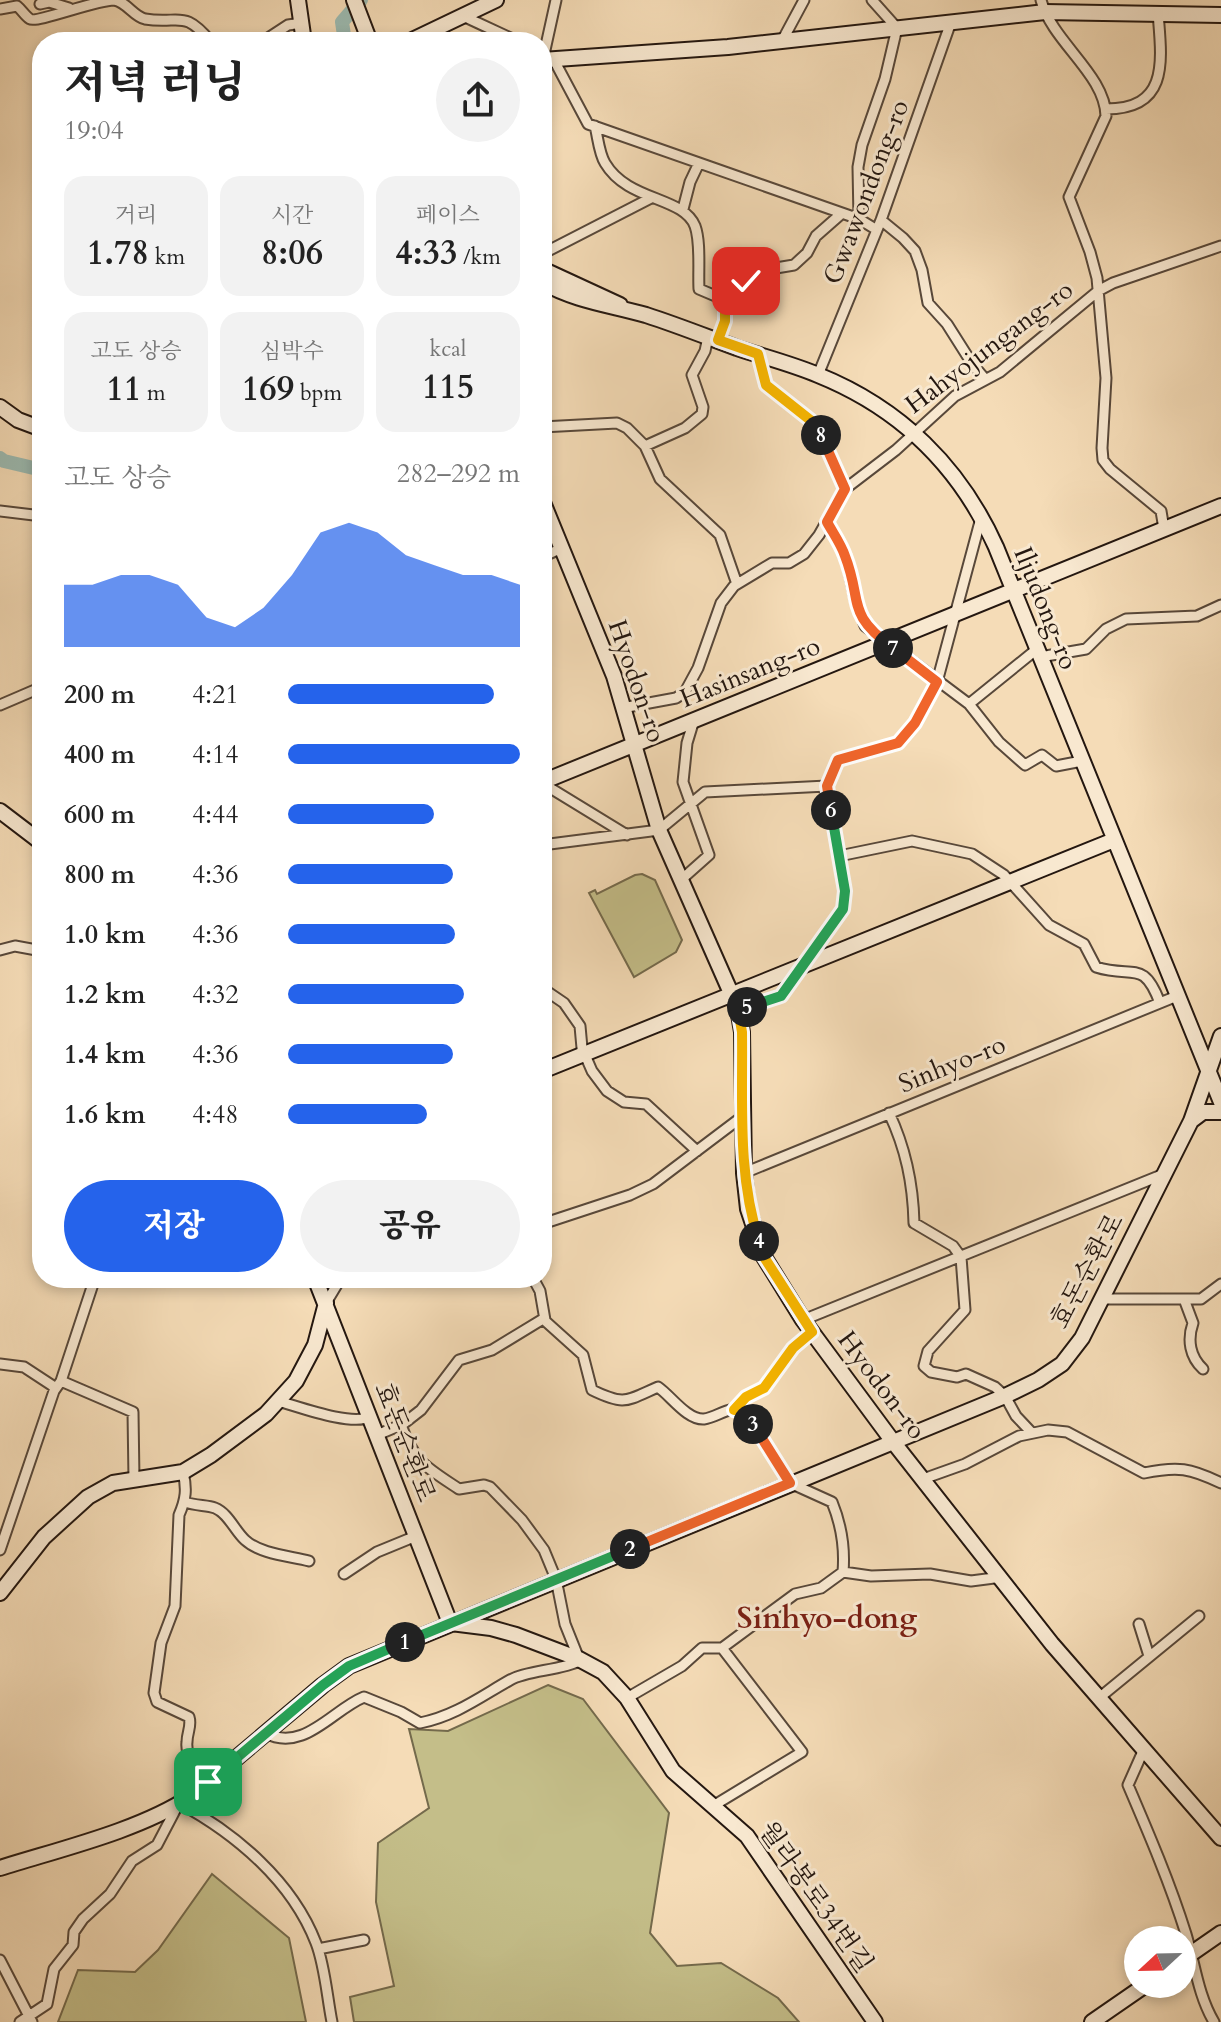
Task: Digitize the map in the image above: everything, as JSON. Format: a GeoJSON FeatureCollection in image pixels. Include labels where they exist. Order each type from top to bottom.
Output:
{"type":"FeatureCollection","features":[{"type":"Feature","properties":{"kind":"street"},"geometry":{"type":"LineString","coordinates":[[0,9],[17,6],[30,19],[38,21],[69,8],[116,0],[146,19],[186,20],[203,32]]}},
{"type":"Feature","properties":{"kind":"street"},"geometry":{"type":"LineString","coordinates":[[298,0],[303,32]]}},
{"type":"Feature","properties":{"kind":"street"},"geometry":{"type":"LineString","coordinates":[[344,0],[356,32]]}},
{"type":"Feature","properties":{"kind":"street"},"geometry":{"type":"LineString","coordinates":[[354,0],[366,32]]}},
{"type":"Feature","properties":{"kind":"street"},"geometry":{"type":"LineString","coordinates":[[430,32],[496,0]]}},
{"type":"Feature","properties":{"kind":"street"},"geometry":{"type":"LineString","coordinates":[[550,32],[556,0]]}},
{"type":"Feature","properties":{"kind":"street"},"geometry":{"type":"LineString","coordinates":[[782,41],[804,0]]}},
{"type":"Feature","properties":{"kind":"street"},"geometry":{"type":"LineString","coordinates":[[872,0],[897,28]]}},
{"type":"Feature","properties":{"kind":"street"},"geometry":{"type":"LineString","coordinates":[[40,4],[49,2],[69,8]]}},
{"type":"Feature","properties":{"kind":"street"},"geometry":{"type":"LineString","coordinates":[[552,58],[782,41],[951,22],[1043,6],[1221,15]]}},
{"type":"Feature","properties":{"kind":"street"},"geometry":{"type":"LineString","coordinates":[[1043,6],[1105,101],[1106,116],[1069,197],[1090,252],[1104,335],[1103,460],[1161,511],[1164,529]]}},
{"type":"Feature","properties":{"kind":"street"},"geometry":{"type":"LineString","coordinates":[[1106,109],[1134,106],[1154,91],[1160,68],[1158,13]]}},
{"type":"Feature","properties":{"kind":"street"},"geometry":{"type":"LineString","coordinates":[[463,16],[497,32]]}},
{"type":"Feature","properties":{"kind":"street","name":"Gwawondong-ro"},"geometry":{"type":"LineString","coordinates":[[818,375],[879,225],[951,22]]}},
{"type":"Feature","properties":{"kind":"street"},"geometry":{"type":"LineString","coordinates":[[277,32],[288,25],[302,23]]}},
{"type":"Feature","properties":{"kind":"street"},"geometry":{"type":"LineString","coordinates":[[859,219],[858,167],[862,145],[885,79],[897,28]]}},
{"type":"Feature","properties":{"kind":"street"},"geometry":{"type":"LineString","coordinates":[[552,70],[588,124],[879,225],[903,238],[915,251],[928,303],[947,324],[985,379]]}},
{"type":"Feature","properties":{"kind":"street"},"geometry":{"type":"LineString","coordinates":[[595,126],[602,160],[615,178],[640,194],[683,209],[694,224],[697,237],[699,289],[725,300]]}},
{"type":"Feature","properties":{"kind":"street"},"geometry":{"type":"LineString","coordinates":[[683,209],[699,163]]}},
{"type":"Feature","properties":{"kind":"street"},"geometry":{"type":"LineString","coordinates":[[552,249],[651,198]]}},
{"type":"Feature","properties":{"kind":"street"},"geometry":{"type":"LineString","coordinates":[[725,300],[764,270],[794,265],[807,253],[816,236],[841,214]]}},
{"type":"Feature","properties":{"kind":"street","name":"Hahyojungang-ro"},"geometry":{"type":"LineString","coordinates":[[622,708],[676,698],[685,692],[698,668],[721,603],[737,584],[772,563],[789,563],[804,554],[845,489],[896,450],[955,396],[1000,372],[1098,291],[1221,246]]}},
{"type":"Feature","properties":{"kind":"street","name":"Iljudong-ro"},"geometry":{"type":"LineString","coordinates":[[552,274],[634,312],[818,375],[874,403],[914,431],[952,472],[982,515],[1221,1102]]}},
{"type":"Feature","properties":{"kind":"street","name":"Iljudong-ro"},"geometry":{"type":"LineString","coordinates":[[552,291],[569,300],[634,312]]}},
{"type":"Feature","properties":{"kind":"street"},"geometry":{"type":"LineString","coordinates":[[645,446],[685,428],[702,414],[703,407],[692,375],[725,321],[725,300]]}},
{"type":"Feature","properties":{"kind":"street"},"geometry":{"type":"LineString","coordinates":[[758,354],[766,385],[814,423],[845,489]]}},
{"type":"Feature","properties":{"kind":"street"},"geometry":{"type":"LineString","coordinates":[[0,407],[32,425]]}},
{"type":"Feature","properties":{"kind":"street"},"geometry":{"type":"LineString","coordinates":[[552,426],[617,423],[627,428],[645,446],[660,479],[720,535],[737,584]]}},
{"type":"Feature","properties":{"kind":"street","name":"Hasinsang-ro"},"geometry":{"type":"LineString","coordinates":[[552,779],[1221,506]]}},
{"type":"Feature","properties":{"kind":"street"},"geometry":{"type":"LineString","coordinates":[[0,511],[32,515]]}},
{"type":"Feature","properties":{"kind":"street"},"geometry":{"type":"LineString","coordinates":[[738,1009],[781,996],[843,909],[845,891],[827,786],[838,760],[898,743],[915,723],[937,682],[982,515]]}},
{"type":"Feature","properties":{"kind":"street"},"geometry":{"type":"LineString","coordinates":[[827,522],[846,557],[856,603],[865,626],[969,704],[999,742],[1025,765],[1042,755],[1056,766],[1082,761]]}},
{"type":"Feature","properties":{"kind":"street","name":"Hyodon-ro"},"geometry":{"type":"LineString","coordinates":[[552,524],[614,676],[659,830],[738,1009],[742,1032],[744,1173],[748,1209],[764,1257],[807,1326],[894,1443],[1052,1644],[1221,1838]]}},
{"type":"Feature","properties":{"kind":"street"},"geometry":{"type":"LineString","coordinates":[[552,552],[562,548]]}},
{"type":"Feature","properties":{"kind":"street"},"geometry":{"type":"LineString","coordinates":[[969,704],[1038,653],[1086,649],[1106,629],[1126,619],[1197,616],[1221,605]]}},
{"type":"Feature","properties":{"kind":"street"},"geometry":{"type":"LineString","coordinates":[[0,705],[32,691]]}},
{"type":"Feature","properties":{"kind":"street"},"geometry":{"type":"LineString","coordinates":[[682,879],[709,855],[683,782],[687,743],[694,720]]}},
{"type":"Feature","properties":{"kind":"street"},"geometry":{"type":"LineString","coordinates":[[552,844],[659,830],[705,792],[827,786]]}},
{"type":"Feature","properties":{"kind":"street"},"geometry":{"type":"LineString","coordinates":[[552,789],[627,835]]}},
{"type":"Feature","properties":{"kind":"street"},"geometry":{"type":"LineString","coordinates":[[0,811],[32,835]]}},
{"type":"Feature","properties":{"kind":"street"},"geometry":{"type":"LineString","coordinates":[[552,1067],[1114,840]]}},
{"type":"Feature","properties":{"kind":"street"},"geometry":{"type":"LineString","coordinates":[[839,856],[912,841],[972,854],[1011,882],[1049,925],[1084,944],[1096,967],[1114,972],[1139,972],[1151,980],[1160,1003]]}},
{"type":"Feature","properties":{"kind":"street"},"geometry":{"type":"LineString","coordinates":[[0,950],[15,946],[32,949]]}},
{"type":"Feature","properties":{"kind":"street"},"geometry":{"type":"LineString","coordinates":[[552,995],[564,1003],[580,1026],[592,1071],[607,1091],[624,1102],[646,1104],[697,1151]]}},
{"type":"Feature","properties":{"kind":"street","name":"Sinhyo-ro"},"geometry":{"type":"LineString","coordinates":[[744,1173],[1177,996]]}},
{"type":"Feature","properties":{"kind":"street","name":"효돈순환로"},"geometry":{"type":"LineString","coordinates":[[0,1868],[138,1822],[179,1803],[349,1666],[1005,1396],[1062,1364],[1082,1338],[1191,1121],[1221,1036]]}},
{"type":"Feature","properties":{"kind":"street"},"geometry":{"type":"LineString","coordinates":[[1191,1121],[1203,1112],[1221,1112]]}},
{"type":"Feature","properties":{"kind":"street"},"geometry":{"type":"LineString","coordinates":[[889,1113],[902,1140],[909,1167],[914,1223],[953,1246],[961,1257],[965,1310],[928,1351],[924,1366],[931,1372],[957,1377],[966,1374],[995,1387],[1032,1433]]}},
{"type":"Feature","properties":{"kind":"street"},"geometry":{"type":"LineString","coordinates":[[552,1221],[630,1195],[653,1184],[743,1116]]}},
{"type":"Feature","properties":{"kind":"street"},"geometry":{"type":"LineString","coordinates":[[734,1410],[746,1397],[764,1388],[807,1326],[1007,1236],[1164,1174]]}},
{"type":"Feature","properties":{"kind":"street"},"geometry":{"type":"LineString","coordinates":[[1102,1299],[1201,1299],[1221,1284]]}},
{"type":"Feature","properties":{"kind":"street"},"geometry":{"type":"LineString","coordinates":[[0,1550],[92,1288]]}},
{"type":"Feature","properties":{"kind":"street","name":"효돈순환로"},"geometry":{"type":"LineString","coordinates":[[319,1288],[450,1623]]}},
{"type":"Feature","properties":{"kind":"street"},"geometry":{"type":"LineString","coordinates":[[0,1593],[44,1537],[88,1497],[113,1483],[183,1472],[266,1414],[296,1381],[315,1345],[326,1303],[335,1288]]}},
{"type":"Feature","properties":{"kind":"street"},"geometry":{"type":"LineString","coordinates":[[538,1288],[544,1319],[583,1355],[592,1390],[616,1402],[626,1401],[658,1387],[689,1415],[704,1419],[723,1411],[741,1409],[746,1413],[790,1483],[832,1502],[838,1516],[843,1572]]}},
{"type":"Feature","properties":{"kind":"street"},"geometry":{"type":"LineString","coordinates":[[1184,1299],[1193,1323],[1189,1335],[1194,1360],[1203,1369]]}},
{"type":"Feature","properties":{"kind":"street"},"geometry":{"type":"LineString","coordinates":[[377,1435],[401,1425],[421,1410],[459,1360],[492,1350],[544,1319]]}},
{"type":"Feature","properties":{"kind":"street"},"geometry":{"type":"LineString","coordinates":[[0,1364],[24,1367],[58,1385],[133,1412],[134,1480]]}},
{"type":"Feature","properties":{"kind":"street"},"geometry":{"type":"LineString","coordinates":[[278,1401],[324,1414],[363,1420],[370,1417]]}},
{"type":"Feature","properties":{"kind":"street"},"geometry":{"type":"LineString","coordinates":[[265,1733],[275,1738],[288,1738],[313,1731],[364,1697],[420,1723],[429,1721],[454,1713],[511,1679],[566,1667],[581,1660],[565,1624],[556,1579],[544,1550],[490,1487],[459,1489],[422,1464],[410,1449],[401,1425]]}},
{"type":"Feature","properties":{"kind":"street"},"geometry":{"type":"LineString","coordinates":[[923,1479],[965,1464],[1019,1436],[1048,1430],[1067,1432],[1144,1473],[1172,1467],[1194,1470],[1221,1483]]}},
{"type":"Feature","properties":{"kind":"street"},"geometry":{"type":"LineString","coordinates":[[183,1472],[187,1488],[179,1515],[175,1606],[161,1643],[154,1693],[157,1702],[189,1717],[188,1753],[208,1782]]}},
{"type":"Feature","properties":{"kind":"street"},"geometry":{"type":"LineString","coordinates":[[185,1502],[199,1507],[214,1507],[246,1541],[267,1551],[309,1561]]}},
{"type":"Feature","properties":{"kind":"street"},"geometry":{"type":"LineString","coordinates":[[344,1574],[377,1552],[416,1536]]}},
{"type":"Feature","properties":{"kind":"street"},"geometry":{"type":"LineString","coordinates":[[627,1698],[682,1666],[702,1648],[722,1648],[795,1594],[821,1588],[843,1572],[871,1576],[930,1574],[971,1581],[1002,1577]]}},
{"type":"Feature","properties":{"kind":"street"},"geometry":{"type":"LineString","coordinates":[[1099,1698],[1199,1616]]}},
{"type":"Feature","properties":{"kind":"street","name":"월라봉로34번길"},"geometry":{"type":"LineString","coordinates":[[450,1623],[491,1628],[516,1635],[581,1660],[603,1672],[627,1698],[673,1771],[747,1836],[875,2022]]}},
{"type":"Feature","properties":{"kind":"street"},"geometry":{"type":"LineString","coordinates":[[1139,1624],[1149,1656]]}},
{"type":"Feature","properties":{"kind":"street"},"geometry":{"type":"LineString","coordinates":[[713,1806],[802,1752],[722,1648]]}},
{"type":"Feature","properties":{"kind":"street"},"geometry":{"type":"LineString","coordinates":[[1144,1749],[1128,1785],[1154,1845],[1183,1926]]}},
{"type":"Feature","properties":{"kind":"street"},"geometry":{"type":"LineString","coordinates":[[0,1960],[27,2020],[47,2004],[54,1969],[73,1945],[74,1932],[83,1919],[110,1894],[132,1861],[157,1845],[179,1803],[248,1850],[285,1888],[318,1949],[332,2022]]}},
{"type":"Feature","properties":{"kind":"street"},"geometry":{"type":"LineString","coordinates":[[1196,1950],[1221,1933]]}},
{"type":"Feature","properties":{"kind":"street"},"geometry":{"type":"LineString","coordinates":[[318,1949],[364,1940]]}},
{"type":"Feature","properties":{"kind":"street"},"geometry":{"type":"LineString","coordinates":[[1196,1977],[1214,2022]]}},
{"type":"Feature","properties":{"kind":"street"},"geometry":{"type":"LineString","coordinates":[[1092,2022],[1127,1998]]}},
{"type":"Feature","properties":{"kind":"shaded area"},"geometry":{"type":"Polygon","coordinates":[[[642,874],[655,880],[682,940],[676,952],[634,977],[589,893],[595,890],[597,894],[642,874]]]}},
{"type":"Feature","properties":{"kind":"shaded area"},"geometry":{"type":"Polygon","coordinates":[[[548,1685],[583,1699],[669,1813],[650,1933],[677,1966],[721,1963],[778,1998],[799,2022],[354,2022],[350,1997],[394,1986],[376,1902],[378,1843],[429,1808],[409,1729],[448,1731],[548,1685]]]}},
{"type":"Feature","properties":{"kind":"shaded area"},"geometry":{"type":"Polygon","coordinates":[[[212,1874],[289,1938],[306,2022],[58,2022],[78,1970],[135,1972],[158,1950],[212,1874]]]}},
{"type":"Feature","properties":{"kind":"waterway"},"geometry":{"type":"LineString","coordinates":[[344,32],[342,22],[361,0]]}},
{"type":"Feature","properties":{"kind":"waterway"},"geometry":{"type":"LineString","coordinates":[[0,458],[32,468]]}},
{"type":"Feature","properties":{"kind":"district","name":"Sinhyo-dong"},"geometry":{"type":"Point","coordinates":[827,1618]}},
{"type":"Feature","properties":{"kind":"route"},"geometry":{"type":"LineString","coordinates":[[208,1782],[349,1666],[790,1483],[746,1413],[741,1409],[734,1410],[746,1397],[764,1388],[793,1348],[812,1332],[764,1257],[748,1209],[744,1173],[742,1032],[738,1009],[781,996],[843,909],[845,891],[827,786],[838,760],[898,743],[915,723],[937,682],[865,626],[856,603],[846,557],[827,522],[845,489],[814,423],[766,385],[758,354],[718,340],[725,321],[725,300],[746,281]]}}]}
